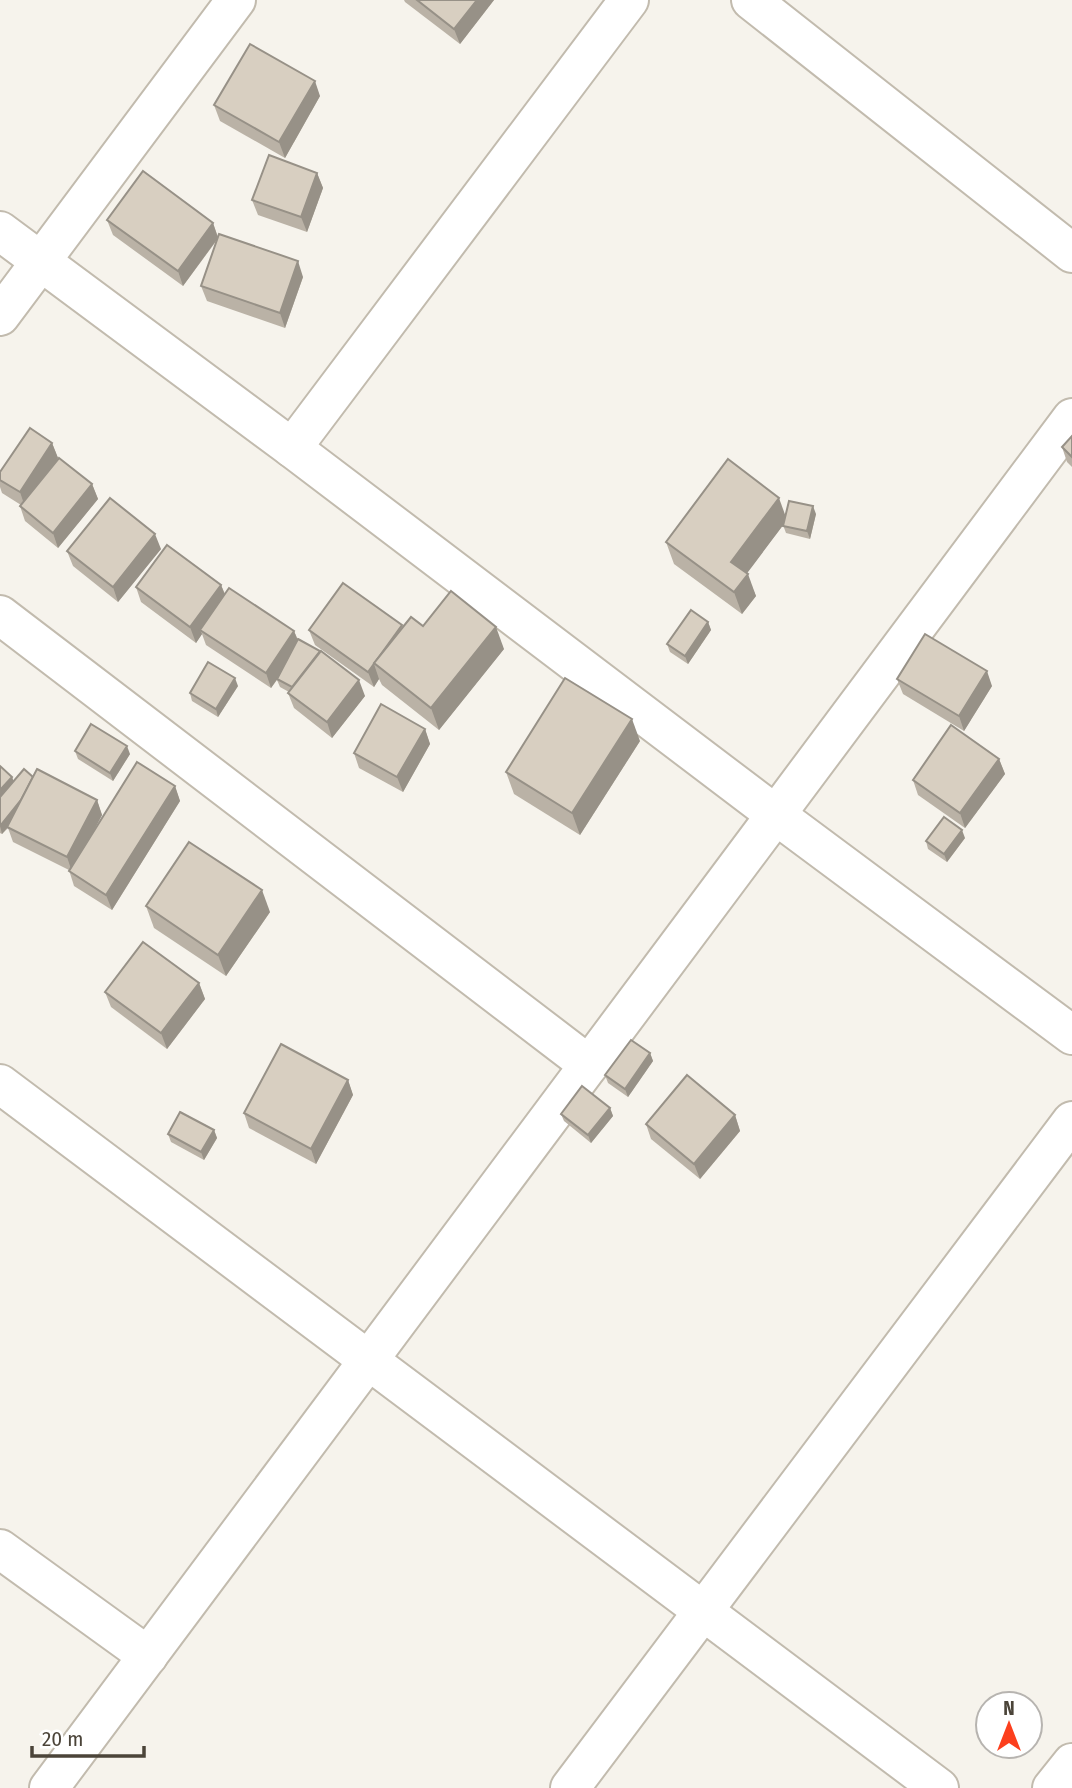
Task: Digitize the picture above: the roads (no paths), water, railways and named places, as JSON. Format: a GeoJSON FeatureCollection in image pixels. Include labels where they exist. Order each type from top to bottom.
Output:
{"type":"FeatureCollection","features":[{"type":"Feature","properties":{"kind":"street"},"geometry":{"type":"LineString","coordinates":[[0,316],[236,0]]}},
{"type":"Feature","properties":{"kind":"street"},"geometry":{"type":"LineString","coordinates":[[292,447],[629,0]]}},
{"type":"Feature","properties":{"kind":"street"},"geometry":{"type":"LineString","coordinates":[[751,0],[1072,253]]}},
{"type":"Feature","properties":{"kind":"street"},"geometry":{"type":"LineString","coordinates":[[0,231],[292,447],[776,815],[1072,1035]]}},
{"type":"Feature","properties":{"kind":"street"},"geometry":{"type":"LineString","coordinates":[[49,1788],[1072,418]]}},
{"type":"Feature","properties":{"kind":"street"},"geometry":{"type":"LineString","coordinates":[[0,615],[590,1065]]}},
{"type":"Feature","properties":{"kind":"street"},"geometry":{"type":"LineString","coordinates":[[0,1084],[939,1788]]}},
{"type":"Feature","properties":{"kind":"street"},"geometry":{"type":"LineString","coordinates":[[570,1788],[1072,1121]]}},
{"type":"Feature","properties":{"kind":"street"},"geometry":{"type":"LineString","coordinates":[[0,1549],[148,1656]]}},
{"type":"Feature","properties":{"kind":"street"},"geometry":{"type":"LineString","coordinates":[[1052,1788],[1072,1763]]}}]}
